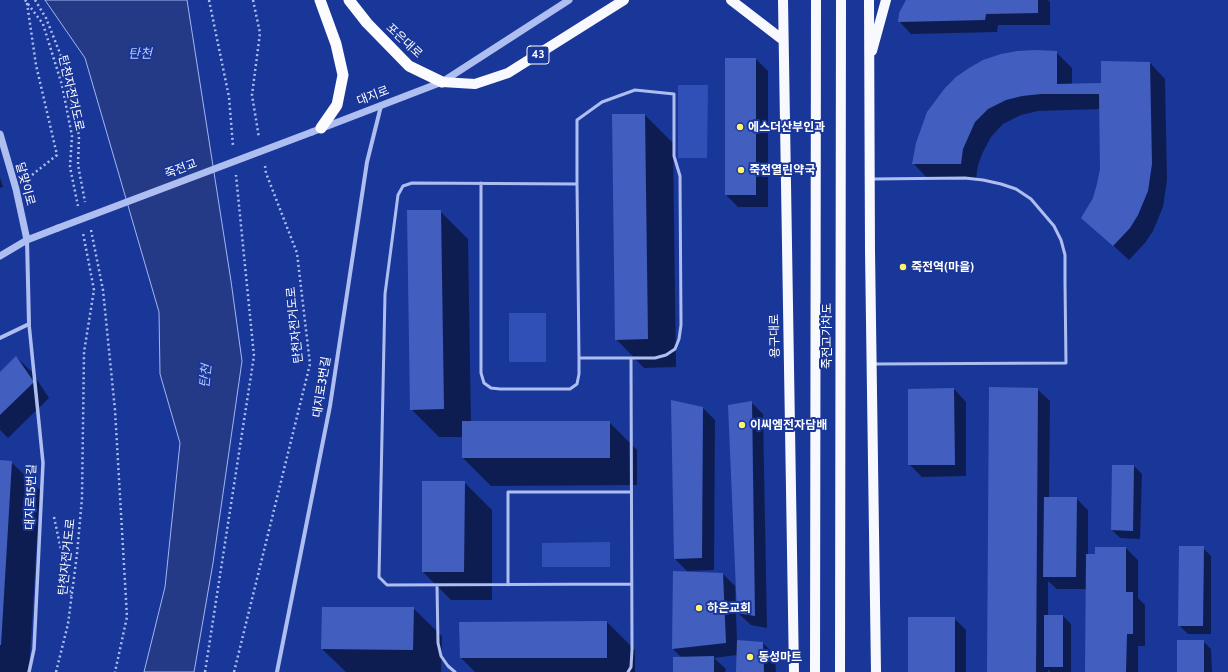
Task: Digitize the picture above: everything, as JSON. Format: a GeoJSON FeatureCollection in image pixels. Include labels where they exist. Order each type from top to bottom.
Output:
{"type":"FeatureCollection","features":[{"type":"Feature","properties":{"kind":"highway"},"geometry":{"type":"LineString","coordinates":[[316,130],[337,104],[343,75],[336,44],[320,0]]}},
{"type":"Feature","properties":{"kind":"highway","name":"포은대로"},"geometry":{"type":"LineString","coordinates":[[349,0],[367,23],[409,66],[442,82]]}},
{"type":"Feature","properties":{"kind":"main road","name":"포은대로"},"geometry":{"type":"LineString","coordinates":[[442,82],[475,84],[508,73],[624,0]]}},
{"type":"Feature","properties":{"kind":"main road"},"geometry":{"type":"LineString","coordinates":[[731,0],[783,40]]}},
{"type":"Feature","properties":{"kind":"main road","name":"용구대로"},"geometry":{"type":"LineString","coordinates":[[783,0],[794,672]]}},
{"type":"Feature","properties":{"kind":"main road","name":"죽전고가차도"},"geometry":{"type":"LineString","coordinates":[[815,672],[816,0]]}},
{"type":"Feature","properties":{"kind":"main road","name":"죽전고가차도"},"geometry":{"type":"LineString","coordinates":[[840,672],[841,0]]}},
{"type":"Feature","properties":{"kind":"main road"},"geometry":{"type":"LineString","coordinates":[[868,0],[876,672]]}},
{"type":"Feature","properties":{"kind":"main road"},"geometry":{"type":"LineString","coordinates":[[869,62],[886,0]]}},
{"type":"Feature","properties":{"kind":"street","name":"대지로"},"geometry":{"type":"LineString","coordinates":[[316,130],[442,82],[569,0]]}},
{"type":"Feature","properties":{"kind":"street","name":"대지로3번길"},"geometry":{"type":"LineString","coordinates":[[277,672],[330,406],[367,162],[381,105]]}},
{"type":"Feature","properties":{"kind":"street","name":"죽전교"},"geometry":{"type":"LineString","coordinates":[[28,240],[316,130]]}},
{"type":"Feature","properties":{"kind":"street","name":"달맞이로"},"geometry":{"type":"LineString","coordinates":[[0,134],[16,189],[28,240]]}},
{"type":"Feature","properties":{"kind":"street"},"geometry":{"type":"LineString","coordinates":[[0,256],[28,240],[29,324],[0,338]]}},
{"type":"Feature","properties":{"kind":"street","name":"대지로15번길"},"geometry":{"type":"LineString","coordinates":[[29,324],[43,463],[34,649],[29,672]]}},
{"type":"Feature","properties":{"kind":"lane"},"geometry":{"type":"LineString","coordinates":[[481,183],[481,373],[484,383],[491,388],[500,389],[570,389],[576,384],[579,374],[578,358],[576,184],[577,120],[602,102],[635,90],[674,94],[674,156],[680,176],[681,325],[679,339],[675,349],[666,355],[655,358],[578,358]]}},
{"type":"Feature","properties":{"kind":"lane"},"geometry":{"type":"LineString","coordinates":[[869,179],[965,178],[983,180],[1016,189],[1031,199],[1054,226],[1061,240],[1065,254],[1066,363],[872,364]]}},
{"type":"Feature","properties":{"kind":"lane"},"geometry":{"type":"LineString","coordinates":[[576,184],[412,183],[403,186],[398,194],[385,294],[379,577],[388,585],[632,584]]}},
{"type":"Feature","properties":{"kind":"lane"},"geometry":{"type":"LineString","coordinates":[[628,672],[631,667],[632,650],[631,359]]}},
{"type":"Feature","properties":{"kind":"lane"},"geometry":{"type":"LineString","coordinates":[[508,584],[508,492],[631,492]]}},
{"type":"Feature","properties":{"kind":"lane"},"geometry":{"type":"LineString","coordinates":[[437,584],[438,643],[441,656],[448,666],[456,672]]}},
{"type":"Feature","properties":{"kind":"path"},"geometry":{"type":"LineString","coordinates":[[35,0],[46,18],[62,61],[79,136],[78,165],[86,204]]}},
{"type":"Feature","properties":{"kind":"path"},"geometry":{"type":"LineString","coordinates":[[209,0],[229,97],[234,152]]}},
{"type":"Feature","properties":{"kind":"path"},"geometry":{"type":"LineString","coordinates":[[253,0],[260,33],[252,95],[260,142]]}},
{"type":"Feature","properties":{"kind":"path"},"geometry":{"type":"LineString","coordinates":[[16,189],[57,155],[36,65],[26,1]]}},
{"type":"Feature","properties":{"kind":"path","name":"탄천자전거도로"},"geometry":{"type":"LineString","coordinates":[[26,1],[43,24],[62,85],[72,136],[70,167],[79,211]]}},
{"type":"Feature","properties":{"kind":"path","name":"탄천자전거도로"},"geometry":{"type":"LineString","coordinates":[[234,672],[310,364],[297,253],[264,165]]}},
{"type":"Feature","properties":{"kind":"path"},"geometry":{"type":"LineString","coordinates":[[205,672],[254,356],[236,168]]}},
{"type":"Feature","properties":{"kind":"path","name":"탄천자전거도로"},"geometry":{"type":"LineString","coordinates":[[56,672],[68,624],[72,598],[82,498],[84,352],[94,290],[82,226]]}},
{"type":"Feature","properties":{"kind":"path"},"geometry":{"type":"LineString","coordinates":[[90,227],[103,290],[115,410],[127,609],[127,617],[115,672]]}},
{"type":"Feature","properties":{"kind":"path"},"geometry":{"type":"LineString","coordinates":[[54,516],[72,598]]}},
{"type":"Feature","properties":{"kind":"shaded area"},"geometry":{"type":"Polygon","coordinates":[[[678,85],[708,85],[707,158],[678,158],[678,85]]]}},
{"type":"Feature","properties":{"kind":"shaded area"},"geometry":{"type":"Polygon","coordinates":[[[509,313],[546,313],[546,362],[509,362],[509,313]]]}},
{"type":"Feature","properties":{"kind":"shaded area"},"geometry":{"type":"Polygon","coordinates":[[[610,542],[610,567],[542,567],[542,543],[610,542]]]}},
{"type":"Feature","properties":{"kind":"water","name":"탄천"},"geometry":{"type":"Polygon","coordinates":[[[45,0],[187,0],[242,361],[213,563],[194,672],[144,672],[165,587],[180,443],[160,374],[159,312],[85,58],[45,0]]]}},
{"type":"Feature","properties":{"kind":"building"},"geometry":{"type":"Polygon","coordinates":[[[906,0],[1038,0],[1038,13],[986,14],[985,20],[898,22],[899,13],[906,0]]]}},
{"type":"Feature","properties":{"kind":"building"},"geometry":{"type":"Polygon","coordinates":[[[1036,50],[1057,51],[1057,84],[1101,83],[1101,61],[1150,62],[1152,164],[1148,191],[1138,215],[1130,228],[1113,246],[1081,218],[1093,198],[1100,169],[1099,94],[1041,94],[1022,96],[1006,100],[988,109],[975,122],[963,149],[961,164],[912,164],[916,143],[927,112],[945,88],[956,77],[983,60],[1001,54],[1036,50]]]}},
{"type":"Feature","properties":{"kind":"building","name":"에스더산부인과"},"geometry":{"type":"Polygon","coordinates":[[[725,58],[756,58],[756,195],[725,195],[725,58]]]}},
{"type":"Feature","properties":{"kind":"building"},"geometry":{"type":"Polygon","coordinates":[[[612,114],[645,114],[648,339],[615,340],[612,114]]]}},
{"type":"Feature","properties":{"kind":"building"},"geometry":{"type":"Polygon","coordinates":[[[407,210],[441,210],[444,409],[410,410],[407,210]]]}},
{"type":"Feature","properties":{"kind":"building"},"geometry":{"type":"Polygon","coordinates":[[[16,356],[34,382],[0,415],[0,372],[16,356]]]}},
{"type":"Feature","properties":{"kind":"building"},"geometry":{"type":"Polygon","coordinates":[[[989,387],[1038,388],[1036,672],[987,672],[989,387]]]}},
{"type":"Feature","properties":{"kind":"building"},"geometry":{"type":"Polygon","coordinates":[[[954,388],[955,465],[908,465],[908,389],[954,388]]]}},
{"type":"Feature","properties":{"kind":"building"},"geometry":{"type":"Polygon","coordinates":[[[671,400],[703,407],[702,558],[674,559],[671,400]]]}},
{"type":"Feature","properties":{"kind":"building"},"geometry":{"type":"Polygon","coordinates":[[[752,401],[755,616],[737,613],[728,405],[752,401]]]}},
{"type":"Feature","properties":{"kind":"building"},"geometry":{"type":"Polygon","coordinates":[[[462,421],[610,421],[610,458],[462,458],[462,421]]]}},
{"type":"Feature","properties":{"kind":"building"},"geometry":{"type":"Polygon","coordinates":[[[0,460],[12,461],[1,645],[0,645],[0,460]]]}},
{"type":"Feature","properties":{"kind":"building"},"geometry":{"type":"Polygon","coordinates":[[[1112,465],[1134,465],[1133,531],[1111,530],[1112,465]]]}},
{"type":"Feature","properties":{"kind":"building"},"geometry":{"type":"Polygon","coordinates":[[[422,481],[465,481],[464,572],[422,572],[422,481]]]}},
{"type":"Feature","properties":{"kind":"building"},"geometry":{"type":"Polygon","coordinates":[[[1044,497],[1077,497],[1076,577],[1043,577],[1044,497]]]}},
{"type":"Feature","properties":{"kind":"building"},"geometry":{"type":"Polygon","coordinates":[[[1179,546],[1204,546],[1203,626],[1178,626],[1179,546]]]}},
{"type":"Feature","properties":{"kind":"building"},"geometry":{"type":"Polygon","coordinates":[[[1095,547],[1126,547],[1126,592],[1133,592],[1133,634],[1127,634],[1126,672],[1085,672],[1086,554],[1095,554],[1095,547]]]}},
{"type":"Feature","properties":{"kind":"building","name":"하은교회"},"geometry":{"type":"Polygon","coordinates":[[[673,571],[723,573],[726,643],[672,649],[673,571]]]}},
{"type":"Feature","properties":{"kind":"building"},"geometry":{"type":"Polygon","coordinates":[[[322,607],[414,607],[413,650],[321,649],[322,607]]]}},
{"type":"Feature","properties":{"kind":"building"},"geometry":{"type":"Polygon","coordinates":[[[1044,615],[1063,615],[1063,667],[1044,667],[1044,615]]]}},
{"type":"Feature","properties":{"kind":"building"},"geometry":{"type":"Polygon","coordinates":[[[908,617],[955,617],[955,672],[908,672],[908,617]]]}},
{"type":"Feature","properties":{"kind":"building"},"geometry":{"type":"Polygon","coordinates":[[[607,621],[607,658],[460,658],[459,622],[607,621]]]}},
{"type":"Feature","properties":{"kind":"building","name":"동성마트"},"geometry":{"type":"Polygon","coordinates":[[[737,640],[763,642],[764,672],[736,672],[737,640]]]}},
{"type":"Feature","properties":{"kind":"building"},"geometry":{"type":"Polygon","coordinates":[[[1177,640],[1204,640],[1204,672],[1177,672],[1177,640]]]}},
{"type":"Feature","properties":{"kind":"building"},"geometry":{"type":"Polygon","coordinates":[[[714,656],[714,672],[673,672],[673,657],[714,656]]]}},
{"type":"Feature","properties":{"kind":"place","name":"에스더산부인과"},"geometry":{"type":"Point","coordinates":[740,127]}},
{"type":"Feature","properties":{"kind":"place","name":"죽전열린약국"},"geometry":{"type":"Point","coordinates":[741,170]}},
{"type":"Feature","properties":{"kind":"place","name":"죽전역(마을)"},"geometry":{"type":"Point","coordinates":[903,267]}},
{"type":"Feature","properties":{"kind":"place","name":"이씨엠전자담배"},"geometry":{"type":"Point","coordinates":[742,425]}},
{"type":"Feature","properties":{"kind":"place","name":"하은교회"},"geometry":{"type":"Point","coordinates":[699,608]}},
{"type":"Feature","properties":{"kind":"place","name":"동성마트"},"geometry":{"type":"Point","coordinates":[750,657]}}]}
